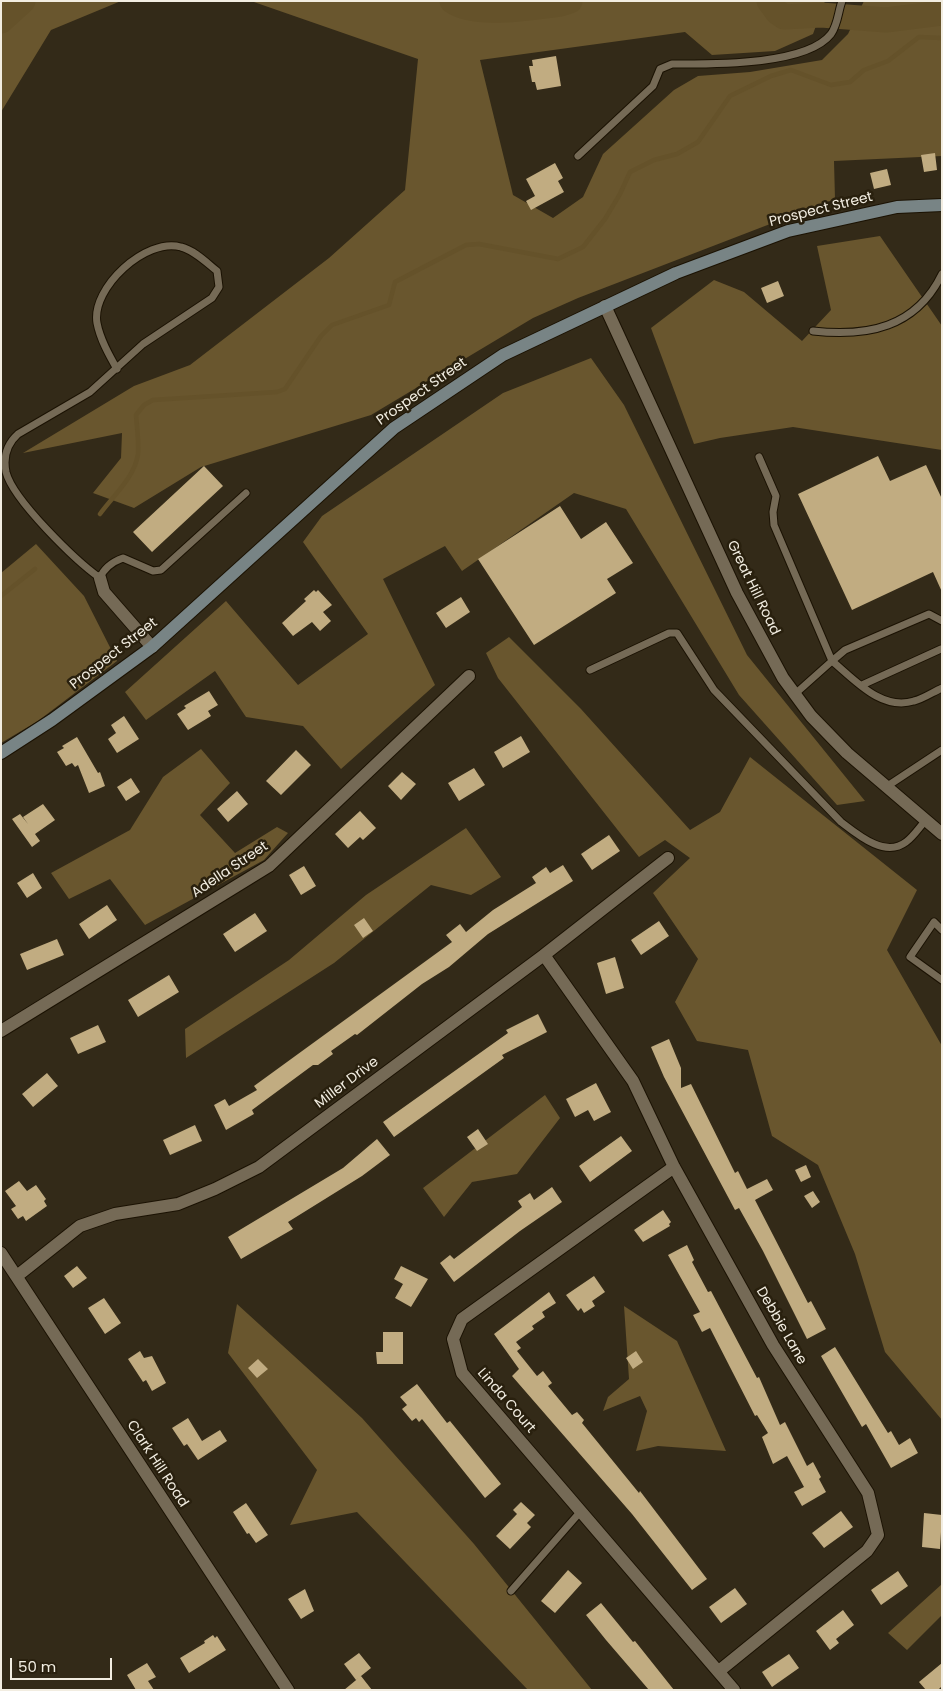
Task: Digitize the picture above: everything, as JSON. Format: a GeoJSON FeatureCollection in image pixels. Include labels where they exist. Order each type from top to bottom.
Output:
{"type":"FeatureCollection","features":[{"type":"Feature","properties":{"kind":"main road","name":"Prospect Street"},"geometry":{"type":"LineString","coordinates":[[1,753],[52,720],[152,647],[394,428],[503,354],[676,272],[788,231],[897,207],[942,205]]}},
{"type":"Feature","properties":{"kind":"street","name":"Great Hill Road"},"geometry":{"type":"LineString","coordinates":[[605,306],[737,593],[773,660],[811,716],[885,788],[942,834]]}},
{"type":"Feature","properties":{"kind":"street"},"geometry":{"type":"LineString","coordinates":[[100,578],[104,592],[152,647]]}},
{"type":"Feature","properties":{"kind":"street","name":"Adella Street"},"geometry":{"type":"LineString","coordinates":[[1,1031],[269,866],[469,676]]}},
{"type":"Feature","properties":{"kind":"street","name":"Miller Drive"},"geometry":{"type":"LineString","coordinates":[[17,1276],[80,1226],[115,1214],[178,1204],[215,1189],[259,1167],[544,955],[668,858]]}},
{"type":"Feature","properties":{"kind":"street","name":"Debbie Lane"},"geometry":{"type":"LineString","coordinates":[[544,955],[633,1081],[674,1167],[773,1345],[868,1493],[878,1535],[867,1551],[719,1671]]}},
{"type":"Feature","properties":{"kind":"street","name":"Linda Court"},"geometry":{"type":"LineString","coordinates":[[674,1167],[462,1319],[453,1340],[462,1373],[734,1690]]}},
{"type":"Feature","properties":{"kind":"street","name":"Clark Hill Road"},"geometry":{"type":"LineString","coordinates":[[1,1253],[288,1690]]}},
{"type":"Feature","properties":{"kind":"lane"},"geometry":{"type":"LineString","coordinates":[[578,156],[653,86],[660,69],[672,64],[726,64],[784,56],[821,42],[830,35],[838,22],[841,4]]}},
{"type":"Feature","properties":{"kind":"lane"},"geometry":{"type":"LineString","coordinates":[[117,369],[107,352],[97,323],[98,302],[123,267],[149,251],[166,246],[182,247],[216,270],[219,287],[212,298],[143,344],[117,369],[90,392],[18,434],[9,443],[6,454],[6,472],[15,492],[77,562],[100,578],[102,572],[113,562],[122,558],[153,571],[161,570],[246,493]]}},
{"type":"Feature","properties":{"kind":"lane"},"geometry":{"type":"LineString","coordinates":[[813,331],[841,334],[864,333],[884,328],[902,319],[921,304],[936,286],[942,274]]}},
{"type":"Feature","properties":{"kind":"lane"},"geometry":{"type":"LineString","coordinates":[[759,457],[776,496],[773,512],[774,525],[832,661],[862,686],[884,701],[897,704],[915,701],[942,688]]}},
{"type":"Feature","properties":{"kind":"lane"},"geometry":{"type":"LineString","coordinates":[[795,694],[845,650],[929,614],[942,621]]}},
{"type":"Feature","properties":{"kind":"lane"},"geometry":{"type":"LineString","coordinates":[[590,670],[669,633],[677,633],[714,690],[841,822],[858,835],[875,844],[894,847],[907,841],[925,821]]}},
{"type":"Feature","properties":{"kind":"lane"},"geometry":{"type":"LineString","coordinates":[[862,686],[941,649]]}},
{"type":"Feature","properties":{"kind":"lane"},"geometry":{"type":"LineString","coordinates":[[885,788],[942,750]]}},
{"type":"Feature","properties":{"kind":"lane"},"geometry":{"type":"LineString","coordinates":[[942,930],[934,922],[910,957],[942,980]]}},
{"type":"Feature","properties":{"kind":"lane"},"geometry":{"type":"LineString","coordinates":[[511,1591],[581,1512]]}},
{"type":"Feature","properties":{"kind":"shaded area"},"geometry":{"type":"Polygon","coordinates":[[[1,1],[121,1],[51,30],[1,112],[1,1]]]}},
{"type":"Feature","properties":{"kind":"shaded area"},"geometry":{"type":"Polygon","coordinates":[[[251,1],[825,1],[813,34],[775,51],[712,55],[685,32],[480,60],[513,195],[553,218],[583,197],[603,154],[674,90],[698,76],[750,72],[822,60],[848,34],[864,1],[942,1],[942,156],[834,161],[835,199],[578,298],[533,318],[371,415],[201,467],[134,508],[93,493],[121,458],[122,433],[23,453],[134,386],[190,365],[329,258],[405,190],[418,59],[251,1]]]}},
{"type":"Feature","properties":{"kind":"shaded area"},"geometry":{"type":"Polygon","coordinates":[[[880,236],[942,326],[942,450],[793,427],[720,438],[694,444],[651,328],[714,280],[744,292],[802,341],[831,310],[817,246],[880,236]]]}},
{"type":"Feature","properties":{"kind":"shaded area"},"geometry":{"type":"Polygon","coordinates":[[[591,358],[624,405],[747,655],[865,801],[837,805],[739,695],[626,509],[574,493],[462,571],[445,546],[383,579],[435,685],[341,769],[303,726],[246,717],[215,671],[146,720],[125,692],[226,601],[298,685],[368,634],[303,542],[322,516],[503,393],[591,358]]]}},
{"type":"Feature","properties":{"kind":"shaded area"},"geometry":{"type":"Polygon","coordinates":[[[36,544],[84,596],[117,661],[38,721],[1,743],[1,573],[36,544]]]}},
{"type":"Feature","properties":{"kind":"shaded area"},"geometry":{"type":"Polygon","coordinates":[[[509,637],[581,709],[690,830],[720,812],[750,757],[917,890],[887,950],[942,1046],[942,1420],[885,1352],[855,1254],[818,1165],[772,1136],[748,1050],[697,1041],[675,1002],[698,959],[653,893],[690,858],[665,840],[639,857],[498,678],[486,653],[509,637]]]}},
{"type":"Feature","properties":{"kind":"shaded area"},"geometry":{"type":"Polygon","coordinates":[[[201,749],[230,783],[200,815],[235,853],[277,827],[288,833],[264,860],[145,925],[110,879],[69,899],[51,873],[130,830],[163,777],[201,749]]]}},
{"type":"Feature","properties":{"kind":"shaded area"},"geometry":{"type":"Polygon","coordinates":[[[466,828],[501,877],[471,895],[431,885],[334,963],[186,1058],[185,1029],[289,960],[366,895],[466,828]]]}},
{"type":"Feature","properties":{"kind":"shaded area"},"geometry":{"type":"Polygon","coordinates":[[[545,1095],[560,1118],[517,1174],[472,1182],[444,1217],[423,1188],[545,1095]]]}},
{"type":"Feature","properties":{"kind":"shaded area"},"geometry":{"type":"Polygon","coordinates":[[[237,1304],[362,1418],[474,1544],[592,1690],[528,1690],[357,1512],[290,1525],[317,1470],[228,1353],[237,1304]]]}},
{"type":"Feature","properties":{"kind":"shaded area"},"geometry":{"type":"Polygon","coordinates":[[[624,1306],[677,1341],[726,1451],[658,1446],[636,1451],[647,1411],[640,1396],[603,1411],[608,1397],[629,1379],[624,1306]]]}},
{"type":"Feature","properties":{"kind":"shaded area"},"geometry":{"type":"Polygon","coordinates":[[[942,1584],[942,1615],[907,1650],[888,1633],[942,1584]]]}},
{"type":"Feature","properties":{"kind":"building"},"geometry":{"type":"Polygon","coordinates":[[[556,56],[561,86],[537,90],[535,82],[532,82],[529,66],[533,66],[532,60],[556,56]]]}},
{"type":"Feature","properties":{"kind":"building"},"geometry":{"type":"Polygon","coordinates":[[[935,153],[937,170],[924,172],[921,155],[935,153]]]}},
{"type":"Feature","properties":{"kind":"building"},"geometry":{"type":"Polygon","coordinates":[[[555,163],[563,178],[558,181],[564,192],[531,210],[526,201],[535,196],[526,179],[555,163]]]}},
{"type":"Feature","properties":{"kind":"building"},"geometry":{"type":"Polygon","coordinates":[[[887,169],[891,185],[874,189],[870,173],[887,169]]]}},
{"type":"Feature","properties":{"kind":"building"},"geometry":{"type":"Polygon","coordinates":[[[778,281],[784,296],[767,303],[761,288],[778,281]]]}},
{"type":"Feature","properties":{"kind":"building"},"geometry":{"type":"Polygon","coordinates":[[[878,456],[890,481],[926,465],[942,499],[942,592],[933,572],[852,610],[798,494],[878,456]]]}},
{"type":"Feature","properties":{"kind":"building"},"geometry":{"type":"Polygon","coordinates":[[[204,466],[223,486],[152,552],[133,532],[204,466]]]}},
{"type":"Feature","properties":{"kind":"building"},"geometry":{"type":"Polygon","coordinates":[[[560,506],[581,539],[606,522],[633,563],[607,579],[616,593],[534,645],[478,559],[560,506]]]}},
{"type":"Feature","properties":{"kind":"building"},"geometry":{"type":"Polygon","coordinates":[[[314,590],[316,592],[318,590],[332,605],[323,612],[331,621],[320,631],[312,622],[293,636],[282,623],[306,601],[304,599],[314,590]]]}},
{"type":"Feature","properties":{"kind":"building"},"geometry":{"type":"Polygon","coordinates":[[[461,597],[470,612],[446,628],[436,613],[461,597]]]}},
{"type":"Feature","properties":{"kind":"building"},"geometry":{"type":"Polygon","coordinates":[[[209,691],[218,705],[208,711],[211,716],[188,730],[177,714],[186,708],[184,706],[209,691]]]}},
{"type":"Feature","properties":{"kind":"building"},"geometry":{"type":"Polygon","coordinates":[[[124,716],[139,739],[117,753],[108,739],[116,733],[111,725],[124,716]]]}},
{"type":"Feature","properties":{"kind":"building"},"geometry":{"type":"Polygon","coordinates":[[[521,736],[530,752],[503,768],[494,752],[521,736]]]}},
{"type":"Feature","properties":{"kind":"building"},"geometry":{"type":"Polygon","coordinates":[[[77,737],[98,773],[100,772],[105,786],[89,793],[78,765],[75,767],[72,763],[66,766],[57,752],[64,748],[62,746],[77,737]]]}},
{"type":"Feature","properties":{"kind":"building"},"geometry":{"type":"Polygon","coordinates":[[[296,750],[311,765],[281,795],[266,781],[296,750]]]}},
{"type":"Feature","properties":{"kind":"building"},"geometry":{"type":"Polygon","coordinates":[[[474,768],[485,785],[459,801],[448,783],[474,768]]]}},
{"type":"Feature","properties":{"kind":"building"},"geometry":{"type":"Polygon","coordinates":[[[402,772],[416,784],[401,800],[388,786],[402,772]]]}},
{"type":"Feature","properties":{"kind":"building"},"geometry":{"type":"Polygon","coordinates":[[[131,778],[140,792],[126,801],[117,787],[131,778]]]}},
{"type":"Feature","properties":{"kind":"building"},"geometry":{"type":"Polygon","coordinates":[[[237,791],[248,804],[228,822],[217,809],[237,791]]]}},
{"type":"Feature","properties":{"kind":"building"},"geometry":{"type":"Polygon","coordinates":[[[43,804],[55,820],[35,834],[40,841],[32,847],[12,819],[20,814],[28,824],[23,817],[43,804]]]}},
{"type":"Feature","properties":{"kind":"building"},"geometry":{"type":"Polygon","coordinates":[[[360,811],[376,828],[363,840],[360,837],[348,848],[335,834],[360,811]]]}},
{"type":"Feature","properties":{"kind":"building"},"geometry":{"type":"Polygon","coordinates":[[[609,835],[620,851],[592,870],[581,854],[609,835]]]}},
{"type":"Feature","properties":{"kind":"building"},"geometry":{"type":"Polygon","coordinates":[[[563,865],[573,881],[488,934],[449,967],[422,984],[357,1035],[355,1034],[331,1051],[333,1054],[318,1065],[313,1065],[252,1110],[254,1114],[226,1130],[214,1105],[225,1099],[229,1106],[257,1090],[254,1086],[452,942],[446,935],[460,924],[466,932],[493,910],[536,883],[532,877],[546,867],[550,873],[563,865]]]}},
{"type":"Feature","properties":{"kind":"building"},"geometry":{"type":"Polygon","coordinates":[[[304,866],[316,886],[301,895],[289,875],[304,866]]]}},
{"type":"Feature","properties":{"kind":"building"},"geometry":{"type":"Polygon","coordinates":[[[33,873],[42,888],[27,898],[17,883],[33,873]]]}},
{"type":"Feature","properties":{"kind":"building"},"geometry":{"type":"Polygon","coordinates":[[[107,905],[117,920],[89,939],[79,924],[107,905]]]}},
{"type":"Feature","properties":{"kind":"building"},"geometry":{"type":"Polygon","coordinates":[[[255,913],[267,931],[235,952],[223,934],[255,913]]]}},
{"type":"Feature","properties":{"kind":"building"},"geometry":{"type":"Polygon","coordinates":[[[364,918],[373,931],[363,938],[354,925],[364,918]]]}},
{"type":"Feature","properties":{"kind":"building"},"geometry":{"type":"Polygon","coordinates":[[[659,921],[669,936],[641,955],[631,940],[659,921]]]}},
{"type":"Feature","properties":{"kind":"building"},"geometry":{"type":"Polygon","coordinates":[[[57,939],[64,955],[27,970],[20,954],[57,939]]]}},
{"type":"Feature","properties":{"kind":"building"},"geometry":{"type":"Polygon","coordinates":[[[615,957],[624,988],[606,994],[597,963],[615,957]]]}},
{"type":"Feature","properties":{"kind":"building"},"geometry":{"type":"Polygon","coordinates":[[[169,975],[179,992],[138,1017],[128,1000],[169,975]]]}},
{"type":"Feature","properties":{"kind":"building"},"geometry":{"type":"Polygon","coordinates":[[[538,1014],[547,1032],[502,1055],[504,1058],[394,1137],[383,1122],[508,1033],[506,1030],[538,1014]]]}},
{"type":"Feature","properties":{"kind":"building"},"geometry":{"type":"Polygon","coordinates":[[[98,1025],[106,1042],[78,1054],[70,1038],[98,1025]]]}},
{"type":"Feature","properties":{"kind":"building"},"geometry":{"type":"Polygon","coordinates":[[[669,1039],[681,1068],[681,1088],[691,1084],[735,1173],[738,1171],[747,1189],[767,1179],[773,1190],[755,1200],[808,1303],[811,1301],[826,1329],[807,1339],[763,1251],[739,1208],[735,1210],[664,1077],[651,1047],[669,1039]]]}},
{"type":"Feature","properties":{"kind":"building"},"geometry":{"type":"Polygon","coordinates":[[[47,1073],[58,1086],[33,1107],[22,1094],[47,1073]]]}},
{"type":"Feature","properties":{"kind":"building"},"geometry":{"type":"Polygon","coordinates":[[[596,1083],[611,1112],[594,1121],[588,1110],[575,1117],[566,1099],[596,1083]]]}},
{"type":"Feature","properties":{"kind":"building"},"geometry":{"type":"Polygon","coordinates":[[[195,1125],[202,1141],[170,1155],[163,1140],[195,1125]]]}},
{"type":"Feature","properties":{"kind":"building"},"geometry":{"type":"Polygon","coordinates":[[[478,1129],[488,1144],[477,1151],[467,1137],[478,1129]]]}},
{"type":"Feature","properties":{"kind":"building"},"geometry":{"type":"Polygon","coordinates":[[[621,1136],[632,1151],[590,1182],[579,1166],[621,1136]]]}},
{"type":"Feature","properties":{"kind":"building"},"geometry":{"type":"Polygon","coordinates":[[[377,1139],[390,1155],[362,1176],[288,1222],[293,1229],[241,1259],[228,1237],[343,1168],[377,1139]]]}},
{"type":"Feature","properties":{"kind":"building"},"geometry":{"type":"Polygon","coordinates":[[[806,1165],[811,1177],[801,1182],[795,1170],[806,1165]]]}},
{"type":"Feature","properties":{"kind":"building"},"geometry":{"type":"Polygon","coordinates":[[[19,1181],[27,1191],[36,1185],[46,1199],[44,1201],[47,1206],[26,1221],[23,1216],[18,1219],[11,1209],[16,1206],[5,1191],[19,1181]]]}},
{"type":"Feature","properties":{"kind":"building"},"geometry":{"type":"Polygon","coordinates":[[[552,1187],[562,1202],[520,1231],[454,1282],[440,1263],[450,1255],[454,1259],[522,1207],[518,1201],[530,1193],[534,1200],[552,1187]]]}},
{"type":"Feature","properties":{"kind":"building"},"geometry":{"type":"Polygon","coordinates":[[[813,1191],[820,1202],[812,1208],[804,1196],[813,1191]]]}},
{"type":"Feature","properties":{"kind":"building"},"geometry":{"type":"Polygon","coordinates":[[[663,1210],[671,1222],[670,1226],[643,1242],[634,1230],[663,1210]]]}},
{"type":"Feature","properties":{"kind":"building"},"geometry":{"type":"Polygon","coordinates":[[[687,1245],[694,1260],[692,1262],[708,1292],[711,1291],[757,1378],[759,1377],[780,1425],[785,1422],[807,1466],[813,1462],[821,1477],[819,1479],[826,1492],[802,1506],[794,1492],[804,1487],[787,1456],[773,1464],[762,1437],[768,1433],[757,1415],[755,1416],[710,1328],[702,1332],[693,1315],[700,1312],[668,1255],[687,1245]]]}},
{"type":"Feature","properties":{"kind":"building"},"geometry":{"type":"Polygon","coordinates":[[[77,1266],[87,1278],[73,1288],[64,1276],[77,1266]]]}},
{"type":"Feature","properties":{"kind":"building"},"geometry":{"type":"Polygon","coordinates":[[[401,1266],[428,1279],[411,1307],[395,1298],[403,1284],[394,1279],[401,1266]]]}},
{"type":"Feature","properties":{"kind":"building"},"geometry":{"type":"Polygon","coordinates":[[[594,1276],[605,1292],[592,1301],[595,1306],[584,1313],[581,1308],[578,1311],[566,1295],[594,1276]]]}},
{"type":"Feature","properties":{"kind":"building"},"geometry":{"type":"Polygon","coordinates":[[[549,1292],[556,1303],[542,1312],[545,1317],[532,1326],[534,1329],[516,1342],[521,1348],[517,1351],[537,1376],[543,1371],[552,1383],[548,1386],[572,1415],[577,1412],[584,1420],[582,1423],[639,1493],[640,1491],[707,1579],[692,1590],[632,1514],[512,1376],[519,1369],[494,1334],[549,1292]]]}},
{"type":"Feature","properties":{"kind":"building"},"geometry":{"type":"Polygon","coordinates":[[[104,1298],[121,1323],[105,1334],[88,1308],[104,1298]]]}},
{"type":"Feature","properties":{"kind":"building"},"geometry":{"type":"Polygon","coordinates":[[[383,1332],[403,1332],[403,1364],[377,1364],[376,1352],[383,1352],[383,1332]]]}},
{"type":"Feature","properties":{"kind":"building"},"geometry":{"type":"Polygon","coordinates":[[[835,1347],[888,1433],[891,1431],[899,1445],[910,1438],[918,1453],[891,1468],[866,1424],[862,1427],[821,1356],[835,1347]]]}},
{"type":"Feature","properties":{"kind":"building"},"geometry":{"type":"Polygon","coordinates":[[[140,1351],[144,1358],[152,1356],[166,1383],[152,1391],[146,1380],[143,1382],[128,1359],[140,1351]]]}},
{"type":"Feature","properties":{"kind":"building"},"geometry":{"type":"Polygon","coordinates":[[[636,1351],[643,1362],[633,1369],[626,1358],[636,1351]]]}},
{"type":"Feature","properties":{"kind":"building"},"geometry":{"type":"Polygon","coordinates":[[[258,1359],[268,1369],[257,1378],[248,1368],[258,1359]]]}},
{"type":"Feature","properties":{"kind":"building"},"geometry":{"type":"Polygon","coordinates":[[[417,1384],[447,1423],[450,1421],[501,1484],[485,1498],[422,1419],[419,1422],[416,1418],[412,1421],[402,1409],[407,1405],[400,1397],[417,1384]]]}},
{"type":"Feature","properties":{"kind":"building"},"geometry":{"type":"Polygon","coordinates":[[[188,1418],[202,1441],[220,1430],[227,1441],[198,1460],[187,1444],[184,1446],[172,1428],[188,1418]]]}},
{"type":"Feature","properties":{"kind":"building"},"geometry":{"type":"Polygon","coordinates":[[[521,1502],[535,1515],[527,1523],[531,1527],[510,1549],[496,1536],[517,1514],[513,1510],[521,1502]]]}},
{"type":"Feature","properties":{"kind":"building"},"geometry":{"type":"Polygon","coordinates":[[[246,1503],[268,1535],[256,1543],[249,1533],[247,1534],[233,1512],[246,1503]]]}},
{"type":"Feature","properties":{"kind":"building"},"geometry":{"type":"Polygon","coordinates":[[[841,1511],[853,1527],[824,1548],[812,1533],[841,1511]]]}},
{"type":"Feature","properties":{"kind":"building"},"geometry":{"type":"Polygon","coordinates":[[[924,1513],[942,1515],[940,1549],[922,1547],[924,1513]]]}},
{"type":"Feature","properties":{"kind":"building"},"geometry":{"type":"Polygon","coordinates":[[[568,1570],[582,1583],[555,1613],[541,1601],[568,1570]]]}},
{"type":"Feature","properties":{"kind":"building"},"geometry":{"type":"Polygon","coordinates":[[[898,1571],[908,1586],[881,1605],[871,1590],[898,1571]]]}},
{"type":"Feature","properties":{"kind":"building"},"geometry":{"type":"Polygon","coordinates":[[[735,1588],[747,1604],[721,1623],[709,1607],[735,1588]]]}},
{"type":"Feature","properties":{"kind":"building"},"geometry":{"type":"Polygon","coordinates":[[[305,1589],[314,1611],[301,1619],[288,1599],[305,1589]]]}},
{"type":"Feature","properties":{"kind":"building"},"geometry":{"type":"Polygon","coordinates":[[[601,1603],[633,1642],[635,1641],[674,1690],[649,1690],[606,1640],[586,1615],[601,1603]]]}},
{"type":"Feature","properties":{"kind":"building"},"geometry":{"type":"Polygon","coordinates":[[[843,1610],[854,1625],[836,1639],[839,1643],[830,1650],[816,1631],[843,1610]]]}},
{"type":"Feature","properties":{"kind":"building"},"geometry":{"type":"Polygon","coordinates":[[[213,1635],[215,1638],[217,1636],[226,1650],[189,1673],[180,1658],[205,1643],[204,1641],[213,1635]]]}},
{"type":"Feature","properties":{"kind":"building"},"geometry":{"type":"Polygon","coordinates":[[[359,1653],[371,1668],[356,1680],[344,1664],[359,1653]]]}},
{"type":"Feature","properties":{"kind":"building"},"geometry":{"type":"Polygon","coordinates":[[[789,1654],[799,1668],[772,1687],[762,1672],[789,1654]]]}},
{"type":"Feature","properties":{"kind":"building"},"geometry":{"type":"Polygon","coordinates":[[[147,1663],[156,1677],[148,1681],[154,1690],[136,1690],[127,1675],[147,1663]]]}},
{"type":"Feature","properties":{"kind":"building"},"geometry":{"type":"Polygon","coordinates":[[[942,1663],[942,1686],[938,1690],[926,1690],[919,1682],[942,1663]]]}},
{"type":"Feature","properties":{"kind":"building"},"geometry":{"type":"Polygon","coordinates":[[[361,1676],[372,1690],[344,1690],[361,1676]]]}},
{"type":"Feature","properties":{"kind":"waterway"},"geometry":{"type":"LineString","coordinates":[[1,21],[23,1]]}},
{"type":"Feature","properties":{"kind":"waterway"},"geometry":{"type":"LineString","coordinates":[[452,1],[462,6],[489,10],[535,7],[570,1]]}},
{"type":"Feature","properties":{"kind":"waterway"},"geometry":{"type":"LineString","coordinates":[[769,1],[777,12],[784,17],[821,15],[886,20],[942,13]]}},
{"type":"Feature","properties":{"kind":"waterway"},"geometry":{"type":"LineString","coordinates":[[100,514],[133,471],[138,454],[136,415],[144,405],[153,400],[277,392],[285,389],[321,336],[332,325],[389,305],[395,282],[466,245],[479,244],[558,259],[583,247],[605,219],[620,194],[630,172],[654,160],[677,154],[698,142],[730,96],[771,76],[791,70],[831,85],[850,82],[864,70],[888,61],[919,37],[942,38]]}},
{"type":"Feature","properties":{"kind":"waterway"},"geometry":{"type":"LineString","coordinates":[[1,596],[35,569]]}}]}
